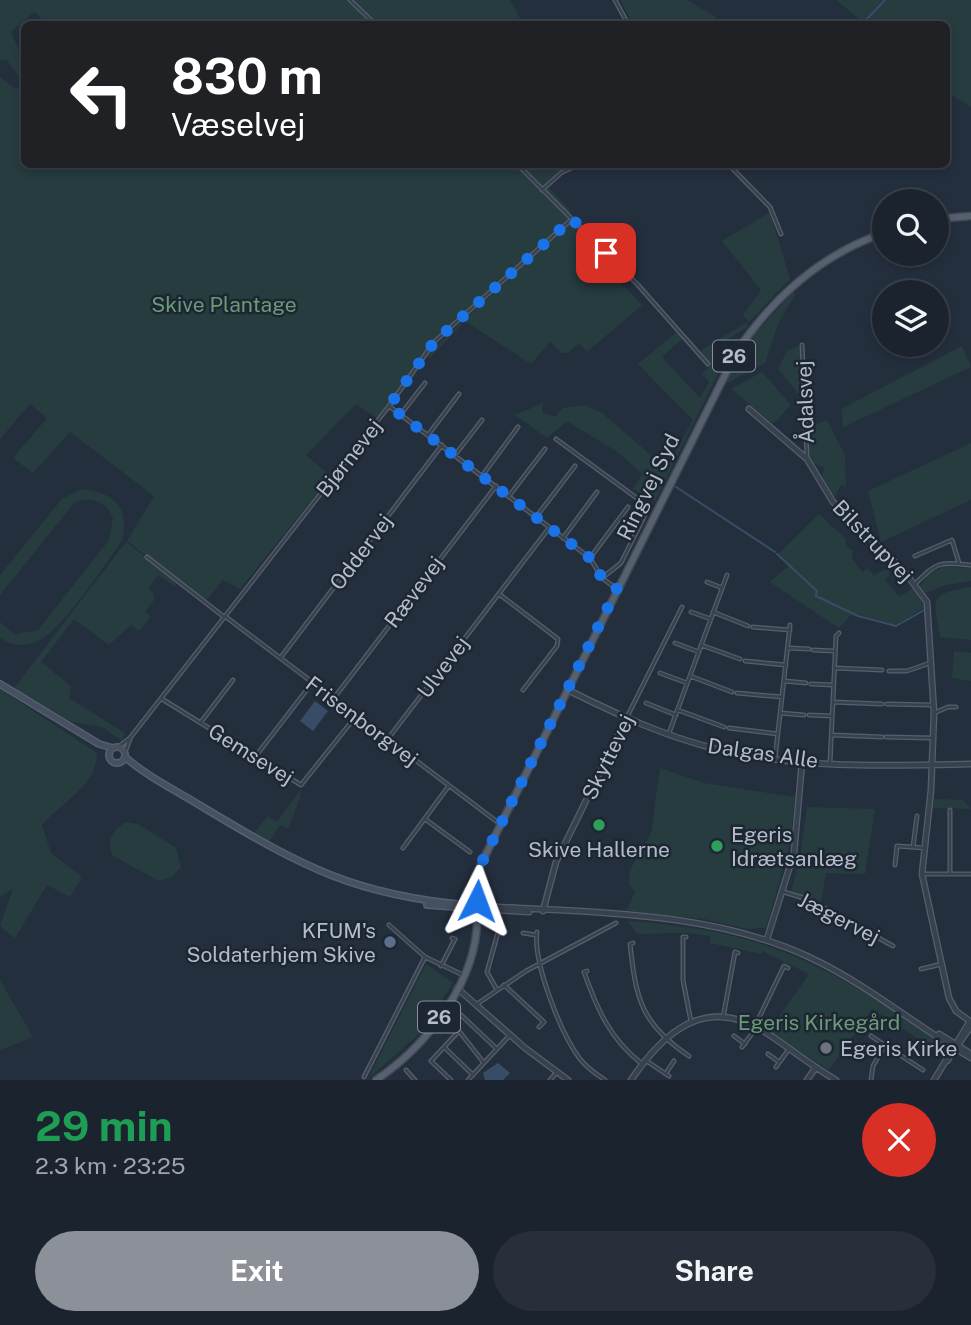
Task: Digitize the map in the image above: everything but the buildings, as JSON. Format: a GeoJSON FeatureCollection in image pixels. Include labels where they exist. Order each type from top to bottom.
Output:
{"type":"FeatureCollection","features":[{"type":"Feature","properties":{"kind":"main road"},"geometry":{"type":"LineString","coordinates":[[949,218],[971,216]]}},
{"type":"Feature","properties":{"kind":"main road","name":"Ringvej Syd"},"geometry":{"type":"LineString","coordinates":[[376,1080],[424,1037],[457,988],[476,936],[474,889],[480,866],[726,369],[747,336],[783,295],[813,270],[851,247],[872,238]]}},
{"type":"Feature","properties":{"kind":"main road"},"geometry":{"type":"LineString","coordinates":[[0,684],[99,744],[114,762],[124,757]]}},
{"type":"Feature","properties":{"kind":"main road"},"geometry":{"type":"LineString","coordinates":[[99,744],[116,747],[135,765],[293,860],[377,892],[406,899],[475,907]]}},
{"type":"Feature","properties":{"kind":"main road"},"geometry":{"type":"LineString","coordinates":[[109,755],[116,747]]}},
{"type":"Feature","properties":{"kind":"street"},"geometry":{"type":"LineString","coordinates":[[350,0],[372,21]]}},
{"type":"Feature","properties":{"kind":"street"},"geometry":{"type":"LineString","coordinates":[[615,0],[626,21]]}},
{"type":"Feature","properties":{"kind":"street"},"geometry":{"type":"LineString","coordinates":[[521,168],[645,292],[708,364]]}},
{"type":"Feature","properties":{"kind":"street"},"geometry":{"type":"LineString","coordinates":[[542,190],[571,168]]}},
{"type":"Feature","properties":{"kind":"street"},"geometry":{"type":"LineString","coordinates":[[732,168],[770,207],[781,234]]}},
{"type":"Feature","properties":{"kind":"street","name":"Bjørnevej"},"geometry":{"type":"LineString","coordinates":[[116,747],[130,738],[162,698],[389,406],[434,342],[572,219]]}},
{"type":"Feature","properties":{"kind":"street","name":"Ådalsvej"},"geometry":{"type":"LineString","coordinates":[[802,345],[807,459]]}},
{"type":"Feature","properties":{"kind":"street"},"geometry":{"type":"LineString","coordinates":[[401,414],[425,383]]}},
{"type":"Feature","properties":{"kind":"street"},"geometry":{"type":"LineString","coordinates":[[428,435],[459,394]]}},
{"type":"Feature","properties":{"kind":"street"},"geometry":{"type":"LineString","coordinates":[[389,406],[590,558],[602,578],[617,589]]}},
{"type":"Feature","properties":{"kind":"street","name":"Bilstrupvej"},"geometry":{"type":"LineString","coordinates":[[748,409],[807,459],[832,502],[915,584],[929,608],[934,713],[922,874],[951,1003],[971,1022]]}},
{"type":"Feature","properties":{"kind":"street"},"geometry":{"type":"LineString","coordinates":[[455,456],[482,421]]}},
{"type":"Feature","properties":{"kind":"street"},"geometry":{"type":"LineString","coordinates":[[482,476],[519,428]]}},
{"type":"Feature","properties":{"kind":"street"},"geometry":{"type":"LineString","coordinates":[[556,439],[649,508],[621,563],[602,578]]}},
{"type":"Feature","properties":{"kind":"street","name":"Oddervej"},"geometry":{"type":"LineString","coordinates":[[280,658],[442,445]]}},
{"type":"Feature","properties":{"kind":"street"},"geometry":{"type":"LineString","coordinates":[[509,496],[545,449]]}},
{"type":"Feature","properties":{"kind":"street"},"geometry":{"type":"LineString","coordinates":[[536,517],[575,466]]}},
{"type":"Feature","properties":{"kind":"street","name":"Rævevej"},"geometry":{"type":"LineString","coordinates":[[333,699],[496,486]]}},
{"type":"Feature","properties":{"kind":"street"},"geometry":{"type":"LineString","coordinates":[[563,538],[597,492]]}},
{"type":"Feature","properties":{"kind":"street"},"geometry":{"type":"LineString","coordinates":[[590,558],[628,507]]}},
{"type":"Feature","properties":{"kind":"street","name":"Ulvevej"},"geometry":{"type":"LineString","coordinates":[[387,740],[549,527]]}},
{"type":"Feature","properties":{"kind":"street"},"geometry":{"type":"LineString","coordinates":[[915,556],[952,540],[959,563]]}},
{"type":"Feature","properties":{"kind":"street"},"geometry":{"type":"LineString","coordinates":[[147,557],[225,617]]}},
{"type":"Feature","properties":{"kind":"street"},"geometry":{"type":"LineString","coordinates":[[915,584],[937,564],[971,565]]}},
{"type":"Feature","properties":{"kind":"street"},"geometry":{"type":"LineString","coordinates":[[669,735],[727,575]]}},
{"type":"Feature","properties":{"kind":"street"},"geometry":{"type":"LineString","coordinates":[[708,582],[722,588]]}},
{"type":"Feature","properties":{"kind":"street"},"geometry":{"type":"LineString","coordinates":[[499,594],[559,641],[523,690]]}},
{"type":"Feature","properties":{"kind":"street","name":"Skyttevej"},"geometry":{"type":"LineString","coordinates":[[544,911],[556,862],[682,607]]}},
{"type":"Feature","properties":{"kind":"street"},"geometry":{"type":"LineString","coordinates":[[691,612],[711,619]]}},
{"type":"Feature","properties":{"kind":"street"},"geometry":{"type":"LineString","coordinates":[[713,612],[750,626],[790,630]]}},
{"type":"Feature","properties":{"kind":"street","name":"Frisenborgvej"},"geometry":{"type":"LineString","coordinates":[[225,617],[500,824]]}},
{"type":"Feature","properties":{"kind":"street"},"geometry":{"type":"LineString","coordinates":[[775,759],[790,625]]}},
{"type":"Feature","properties":{"kind":"street"},"geometry":{"type":"LineString","coordinates":[[830,763],[835,651],[839,633]]}},
{"type":"Feature","properties":{"kind":"street"},"geometry":{"type":"LineString","coordinates":[[675,643],[699,652]]}},
{"type":"Feature","properties":{"kind":"street"},"geometry":{"type":"LineString","coordinates":[[701,645],[740,659]]}},
{"type":"Feature","properties":{"kind":"street"},"geometry":{"type":"LineString","coordinates":[[788,648],[835,651]]}},
{"type":"Feature","properties":{"kind":"street"},"geometry":{"type":"LineString","coordinates":[[745,661],[786,665]]}},
{"type":"Feature","properties":{"kind":"street"},"geometry":{"type":"LineString","coordinates":[[889,671],[907,671],[932,662]]}},
{"type":"Feature","properties":{"kind":"street"},"geometry":{"type":"LineString","coordinates":[[834,668],[882,670]]}},
{"type":"Feature","properties":{"kind":"street"},"geometry":{"type":"LineString","coordinates":[[660,673],[687,683]]}},
{"type":"Feature","properties":{"kind":"street"},"geometry":{"type":"LineString","coordinates":[[690,676],[732,692]]}},
{"type":"Feature","properties":{"kind":"street"},"geometry":{"type":"LineString","coordinates":[[201,723],[233,680]]}},
{"type":"Feature","properties":{"kind":"street"},"geometry":{"type":"LineString","coordinates":[[784,681],[834,685]]}},
{"type":"Feature","properties":{"kind":"street"},"geometry":{"type":"LineString","coordinates":[[255,757],[312,683]]}},
{"type":"Feature","properties":{"kind":"street","name":"Dalgas Alle"},"geometry":{"type":"LineString","coordinates":[[567,690],[626,719],[721,750],[802,762],[971,764]]}},
{"type":"Feature","properties":{"kind":"street"},"geometry":{"type":"LineString","coordinates":[[737,693],[782,697]]}},
{"type":"Feature","properties":{"kind":"street","name":"Gemsevej"},"geometry":{"type":"LineString","coordinates":[[162,698],[301,785],[356,716]]}},
{"type":"Feature","properties":{"kind":"street"},"geometry":{"type":"LineString","coordinates":[[832,702],[934,705]]}},
{"type":"Feature","properties":{"kind":"street"},"geometry":{"type":"LineString","coordinates":[[646,703],[676,715]]}},
{"type":"Feature","properties":{"kind":"street"},"geometry":{"type":"LineString","coordinates":[[934,713],[948,707],[956,707]]}},
{"type":"Feature","properties":{"kind":"street"},"geometry":{"type":"LineString","coordinates":[[678,710],[724,727]]}},
{"type":"Feature","properties":{"kind":"street"},"geometry":{"type":"LineString","coordinates":[[780,713],[804,715]]}},
{"type":"Feature","properties":{"kind":"street"},"geometry":{"type":"LineString","coordinates":[[809,715],[832,716]]}},
{"type":"Feature","properties":{"kind":"street"},"geometry":{"type":"LineString","coordinates":[[729,728],[778,734]]}},
{"type":"Feature","properties":{"kind":"street"},"geometry":{"type":"LineString","coordinates":[[831,735],[933,738]]}},
{"type":"Feature","properties":{"kind":"street","name":"Bjørnevej"},"geometry":{"type":"LineString","coordinates":[[124,757],[130,738]]}},
{"type":"Feature","properties":{"kind":"street","name":"Jægervej"},"geometry":{"type":"LineString","coordinates":[[767,939],[784,891],[798,832],[802,762]]}},
{"type":"Feature","properties":{"kind":"street"},"geometry":{"type":"LineString","coordinates":[[403,848],[448,787]]}},
{"type":"Feature","properties":{"kind":"street"},"geometry":{"type":"LineString","coordinates":[[950,810],[950,872]]}},
{"type":"Feature","properties":{"kind":"street"},"geometry":{"type":"LineString","coordinates":[[913,847],[916,816]]}},
{"type":"Feature","properties":{"kind":"street"},"geometry":{"type":"LineString","coordinates":[[425,819],[470,852]]}},
{"type":"Feature","properties":{"kind":"street"},"geometry":{"type":"LineString","coordinates":[[895,865],[897,846],[925,848]]}},
{"type":"Feature","properties":{"kind":"street"},"geometry":{"type":"LineString","coordinates":[[922,874],[971,874]]}},
{"type":"Feature","properties":{"kind":"street","name":"Jægervej"},"geometry":{"type":"LineString","coordinates":[[784,891],[810,900],[893,946]]}},
{"type":"Feature","properties":{"kind":"street"},"geometry":{"type":"LineString","coordinates":[[475,907],[696,922],[767,939],[829,967],[971,1056]]}},
{"type":"Feature","properties":{"kind":"street"},"geometry":{"type":"LineString","coordinates":[[477,1004],[541,962],[616,923]]}},
{"type":"Feature","properties":{"kind":"street"},"geometry":{"type":"LineString","coordinates":[[389,925],[425,957],[463,975]]}},
{"type":"Feature","properties":{"kind":"street"},"geometry":{"type":"LineString","coordinates":[[497,990],[487,972],[499,929]]}},
{"type":"Feature","properties":{"kind":"street"},"geometry":{"type":"LineString","coordinates":[[523,933],[537,934],[541,962],[551,996],[575,1051],[587,1066],[605,1080]]}},
{"type":"Feature","properties":{"kind":"street"},"geometry":{"type":"LineString","coordinates":[[686,937],[683,937],[682,980],[691,1022]]}},
{"type":"Feature","properties":{"kind":"street"},"geometry":{"type":"LineString","coordinates":[[441,966],[455,939],[452,938]]}},
{"type":"Feature","properties":{"kind":"street"},"geometry":{"type":"LineString","coordinates":[[633,943],[630,944],[636,988],[648,1018],[663,1038],[689,1056]]}},
{"type":"Feature","properties":{"kind":"street"},"geometry":{"type":"LineString","coordinates":[[723,1018],[727,983],[735,952],[738,953]]}},
{"type":"Feature","properties":{"kind":"street"},"geometry":{"type":"LineString","coordinates":[[364,1077],[425,957]]}},
{"type":"Feature","properties":{"kind":"street"},"geometry":{"type":"LineString","coordinates":[[921,969],[942,964]]}},
{"type":"Feature","properties":{"kind":"street"},"geometry":{"type":"LineString","coordinates":[[734,1036],[744,1045],[756,1027],[784,966],[788,968]]}},
{"type":"Feature","properties":{"kind":"street"},"geometry":{"type":"LineString","coordinates":[[587,971],[584,972],[603,1021],[623,1048],[667,1075],[674,1061]]}},
{"type":"Feature","properties":{"kind":"street"},"geometry":{"type":"LineString","coordinates":[[505,985],[544,1022],[539,1027]]}},
{"type":"Feature","properties":{"kind":"street"},"geometry":{"type":"LineString","coordinates":[[457,988],[510,1035],[568,1080]]}},
{"type":"Feature","properties":{"kind":"street"},"geometry":{"type":"LineString","coordinates":[[461,1015],[497,1049]]}},
{"type":"Feature","properties":{"kind":"street"},"geometry":{"type":"LineString","coordinates":[[631,1080],[663,1038],[691,1022],[723,1018],[756,1027],[836,1080]]}},
{"type":"Feature","properties":{"kind":"street"},"geometry":{"type":"LineString","coordinates":[[934,1080],[971,1022]]}},
{"type":"Feature","properties":{"kind":"street"},"geometry":{"type":"LineString","coordinates":[[451,1080],[431,1061],[459,1031],[484,1063]]}},
{"type":"Feature","properties":{"kind":"street"},"geometry":{"type":"LineString","coordinates":[[468,1080],[510,1035]]}},
{"type":"Feature","properties":{"kind":"street"},"geometry":{"type":"LineString","coordinates":[[871,1036],[923,1070]]}},
{"type":"Feature","properties":{"kind":"street"},"geometry":{"type":"LineString","coordinates":[[870,1080],[873,1066],[885,1045]]}},
{"type":"Feature","properties":{"kind":"street"},"geometry":{"type":"LineString","coordinates":[[443,1047],[472,1075]]}},
{"type":"Feature","properties":{"kind":"street"},"geometry":{"type":"LineString","coordinates":[[776,1067],[789,1048]]}},
{"type":"Feature","properties":{"kind":"street"},"geometry":{"type":"LineString","coordinates":[[768,1055],[779,1062]]}},
{"type":"Feature","properties":{"kind":"street"},"geometry":{"type":"LineString","coordinates":[[807,1080],[816,1067]]}},
{"type":"Feature","properties":{"kind":"street"},"geometry":{"type":"LineString","coordinates":[[406,1070],[415,1080]]}},
{"type":"Feature","properties":{"kind":"street"},"geometry":{"type":"LineString","coordinates":[[550,1080],[557,1072]]}},
{"type":"Feature","properties":{"kind":"green space","name":"Skive Plantage"},"geometry":{"type":"Polygon","coordinates":[[[0,0],[510,0],[521,21],[44,21],[34,12],[11,32],[21,52],[21,80],[7,60],[0,60],[0,0]]]}},
{"type":"Feature","properties":{"kind":"green space"},"geometry":{"type":"Polygon","coordinates":[[[620,0],[687,0],[716,17],[713,21],[631,21],[620,0]]]}},
{"type":"Feature","properties":{"kind":"green space"},"geometry":{"type":"Polygon","coordinates":[[[836,0],[971,0],[971,107],[950,94],[950,21],[861,21],[836,0]]]}},
{"type":"Feature","properties":{"kind":"green space","name":"Skive Plantage"},"geometry":{"type":"Polygon","coordinates":[[[0,77],[15,89],[21,84],[21,168],[568,168],[546,185],[570,210],[570,220],[439,335],[377,418],[356,404],[306,455],[331,476],[240,589],[223,580],[206,601],[127,541],[154,496],[70,432],[33,473],[13,458],[47,418],[30,404],[0,439],[0,77]]]}},
{"type":"Feature","properties":{"kind":"green space"},"geometry":{"type":"Polygon","coordinates":[[[770,212],[790,279],[749,322],[743,315],[761,290],[722,241],[770,212]]]}},
{"type":"Feature","properties":{"kind":"green space"},"geometry":{"type":"Polygon","coordinates":[[[568,225],[577,225],[606,255],[595,255],[642,305],[587,352],[579,343],[568,353],[562,353],[550,342],[531,364],[465,321],[430,358],[426,355],[568,225]]]}},
{"type":"Feature","properties":{"kind":"green space"},"geometry":{"type":"Polygon","coordinates":[[[793,292],[795,295],[779,322],[765,363],[727,383],[725,380],[745,345],[793,292]]]}},
{"type":"Feature","properties":{"kind":"green space"},"geometry":{"type":"Polygon","coordinates":[[[747,322],[748,326],[712,349],[723,364],[655,501],[633,489],[642,474],[619,453],[567,421],[547,438],[515,415],[543,403],[542,412],[555,417],[563,408],[585,405],[602,413],[666,468],[693,420],[638,364],[677,332],[683,338],[662,357],[700,398],[709,382],[702,374],[711,365],[700,351],[747,322]]]}},
{"type":"Feature","properties":{"kind":"green space"},"geometry":{"type":"Polygon","coordinates":[[[798,346],[799,394],[778,369],[787,351],[798,346]]]}},
{"type":"Feature","properties":{"kind":"green space"},"geometry":{"type":"Polygon","coordinates":[[[962,346],[971,367],[843,427],[841,409],[941,357],[949,357],[949,353],[962,346]]]}},
{"type":"Feature","properties":{"kind":"green space"},"geometry":{"type":"Polygon","coordinates":[[[762,372],[791,405],[773,424],[731,389],[762,372]]]}},
{"type":"Feature","properties":{"kind":"green space"},"geometry":{"type":"Polygon","coordinates":[[[827,420],[845,455],[846,487],[841,485],[835,496],[830,496],[822,477],[824,467],[814,464],[809,456],[808,427],[827,420]]]}},
{"type":"Feature","properties":{"kind":"green space"},"geometry":{"type":"Polygon","coordinates":[[[971,443],[971,500],[881,542],[868,491],[971,443]]]}},
{"type":"Feature","properties":{"kind":"green space"},"geometry":{"type":"Polygon","coordinates":[[[81,489],[101,493],[116,503],[124,518],[122,540],[85,593],[51,632],[37,642],[26,645],[5,641],[0,638],[0,622],[15,634],[38,630],[109,540],[113,518],[106,507],[92,500],[74,503],[0,595],[0,575],[62,499],[81,489]]]}},
{"type":"Feature","properties":{"kind":"green space"},"geometry":{"type":"Polygon","coordinates":[[[819,514],[846,539],[846,546],[853,551],[852,559],[863,572],[867,568],[874,575],[889,568],[890,574],[885,580],[899,597],[913,588],[925,607],[896,625],[853,613],[839,628],[770,582],[790,565],[778,554],[819,514]]]}},
{"type":"Feature","properties":{"kind":"green space"},"geometry":{"type":"Polygon","coordinates":[[[126,542],[178,583],[175,587],[158,575],[148,589],[154,594],[154,600],[145,612],[151,617],[139,631],[131,625],[109,645],[74,619],[41,662],[71,686],[69,698],[125,733],[122,741],[102,727],[72,722],[14,688],[126,542]]]}},
{"type":"Feature","properties":{"kind":"green space"},"geometry":{"type":"Polygon","coordinates":[[[944,566],[971,568],[971,581],[946,585],[925,593],[920,587],[927,576],[944,566]]]}},
{"type":"Feature","properties":{"kind":"green space"},"geometry":{"type":"Polygon","coordinates":[[[971,587],[971,640],[940,637],[937,600],[947,592],[971,587]]]}},
{"type":"Feature","properties":{"kind":"green space"},"geometry":{"type":"Polygon","coordinates":[[[954,651],[971,653],[971,681],[952,678],[954,651]]]}},
{"type":"Feature","properties":{"kind":"green space"},"geometry":{"type":"Polygon","coordinates":[[[0,689],[97,753],[96,764],[85,784],[42,825],[51,853],[82,877],[70,897],[47,885],[15,938],[0,926],[13,889],[0,897],[0,689]]]}},
{"type":"Feature","properties":{"kind":"green space","name":"Egeris Idrætsanlæg"},"geometry":{"type":"Polygon","coordinates":[[[660,768],[704,783],[795,797],[790,844],[766,928],[748,929],[704,919],[626,911],[635,892],[629,885],[630,870],[651,833],[660,768]]]}},
{"type":"Feature","properties":{"kind":"green space"},"geometry":{"type":"Polygon","coordinates":[[[301,789],[288,829],[280,825],[269,842],[254,833],[268,816],[277,822],[301,789]]]}},
{"type":"Feature","properties":{"kind":"green space"},"geometry":{"type":"Polygon","coordinates":[[[933,799],[963,800],[971,809],[932,808],[933,799]]]}},
{"type":"Feature","properties":{"kind":"green space"},"geometry":{"type":"Polygon","coordinates":[[[807,807],[875,809],[865,874],[826,873],[821,903],[791,891],[800,858],[807,807]]]}},
{"type":"Feature","properties":{"kind":"green space"},"geometry":{"type":"Polygon","coordinates":[[[126,822],[138,824],[176,848],[181,867],[171,878],[158,881],[112,855],[112,836],[117,828],[126,822]]]}},
{"type":"Feature","properties":{"kind":"green space","name":"Egeris Kirkegård"},"geometry":{"type":"Polygon","coordinates":[[[628,921],[703,930],[766,946],[796,957],[857,988],[935,1038],[947,1050],[943,1055],[872,1009],[829,1070],[769,1031],[809,974],[762,951],[761,954],[710,943],[710,936],[687,933],[637,934],[628,921]]]}},
{"type":"Feature","properties":{"kind":"green space"},"geometry":{"type":"Polygon","coordinates":[[[426,964],[453,983],[420,1033],[367,1080],[426,964]]]}},
{"type":"Feature","properties":{"kind":"green space"},"geometry":{"type":"Polygon","coordinates":[[[0,980],[33,1037],[0,1050],[0,980]]]}},
{"type":"Feature","properties":{"kind":"water"},"geometry":{"type":"Polygon","coordinates":[[[315,701],[328,711],[313,731],[300,721],[315,701]]]}},
{"type":"Feature","properties":{"kind":"water"},"geometry":{"type":"Polygon","coordinates":[[[498,1063],[510,1073],[503,1080],[485,1080],[483,1073],[498,1063]]]}},
{"type":"Feature","properties":{"kind":"waterway"},"geometry":{"type":"LineString","coordinates":[[865,21],[885,0]]}},
{"type":"Feature","properties":{"kind":"waterway"},"geometry":{"type":"LineString","coordinates":[[676,487],[775,552]]}},
{"type":"Feature","properties":{"kind":"waterway"},"geometry":{"type":"LineString","coordinates":[[777,554],[817,591],[816,596],[858,616],[896,626],[926,609]]}},
{"type":"Feature","properties":{"kind":"place","name":"Skive Hallerne"},"geometry":{"type":"Point","coordinates":[599,825]}},
{"type":"Feature","properties":{"kind":"place","name":"Egeris Idrætsanlæg"},"geometry":{"type":"Point","coordinates":[717,846]}},
{"type":"Feature","properties":{"kind":"place","name":"KFUM's Soldaterhjem Skive"},"geometry":{"type":"Point","coordinates":[390,942]}},
{"type":"Feature","properties":{"kind":"place","name":"Egeris Kirke"},"geometry":{"type":"Point","coordinates":[826,1048]}},
{"type":"Feature","properties":{"kind":"route"},"geometry":{"type":"LineString","coordinates":[[477,901],[474,881],[480,866],[617,589],[602,578],[595,562],[389,406],[425,351],[572,219],[606,253]]}}]}
